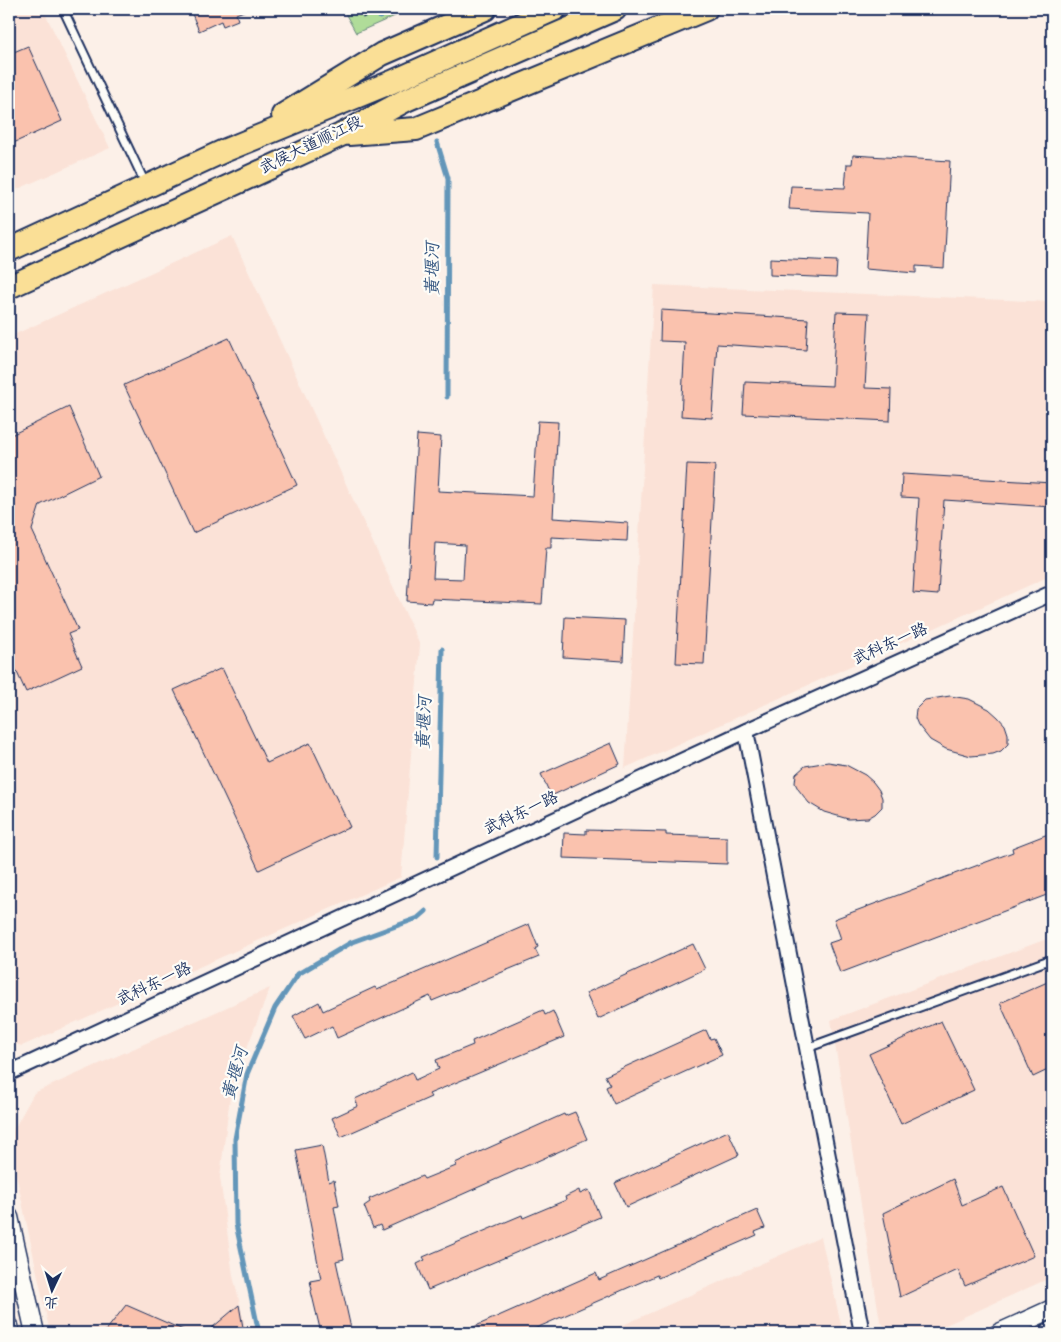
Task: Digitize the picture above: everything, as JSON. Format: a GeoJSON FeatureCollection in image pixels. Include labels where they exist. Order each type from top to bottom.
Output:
{"type":"FeatureCollection","features":[{"type":"Feature","properties":{"kind":"main road"},"geometry":{"type":"LineString","coordinates":[[226,150],[382,54],[485,9]]}},
{"type":"Feature","properties":{"kind":"main road","name":"武侯大道顺江段"},"geometry":{"type":"LineString","coordinates":[[9,250],[226,150],[392,82],[555,9]]}},
{"type":"Feature","properties":{"kind":"main road","name":"武侯大道顺江段"},"geometry":{"type":"LineString","coordinates":[[9,287],[341,134],[406,100],[615,9]]}},
{"type":"Feature","properties":{"kind":"main road"},"geometry":{"type":"LineString","coordinates":[[341,134],[416,129],[706,9]]}},
{"type":"Feature","properties":{"kind":"street","name":"武科东一路"},"geometry":{"type":"LineString","coordinates":[[9,1073],[746,731],[1052,593]]}},
{"type":"Feature","properties":{"kind":"street"},"geometry":{"type":"LineString","coordinates":[[746,731],[862,1333]]}},
{"type":"Feature","properties":{"kind":"street"},"geometry":{"type":"LineString","coordinates":[[9,1217],[35,1333]]}},
{"type":"Feature","properties":{"kind":"street"},"geometry":{"type":"LineString","coordinates":[[999,1333],[1052,1309]]}},
{"type":"Feature","properties":{"kind":"street"},"geometry":{"type":"LineString","coordinates":[[9,1326],[10,1333]]}},
{"type":"Feature","properties":{"kind":"street"},"geometry":{"type":"LineString","coordinates":[[1048,1333],[1052,1331]]}},
{"type":"Feature","properties":{"kind":"lane"},"geometry":{"type":"LineString","coordinates":[[63,9],[146,187]]}},
{"type":"Feature","properties":{"kind":"lane"},"geometry":{"type":"LineString","coordinates":[[807,1048],[1052,958]]}},
{"type":"Feature","properties":{"kind":"path"},"geometry":{"type":"LineString","coordinates":[[361,9],[364,18]]}},
{"type":"Feature","properties":{"kind":"shaded area"},"geometry":{"type":"Polygon","coordinates":[[[9,9],[43,9],[110,148],[9,193],[9,9]]]}},
{"type":"Feature","properties":{"kind":"shaded area"},"geometry":{"type":"Polygon","coordinates":[[[232,236],[420,645],[401,877],[22,1046],[9,1042],[9,337],[232,236]]]}},
{"type":"Feature","properties":{"kind":"shaded area"},"geometry":{"type":"Polygon","coordinates":[[[654,285],[1052,302],[1052,575],[625,768],[654,285]]]}},
{"type":"Feature","properties":{"kind":"shaded area"},"geometry":{"type":"Polygon","coordinates":[[[1052,937],[1052,1277],[928,1333],[891,1333],[880,1321],[831,1020],[1052,937]]]}},
{"type":"Feature","properties":{"kind":"shaded area"},"geometry":{"type":"Polygon","coordinates":[[[270,988],[231,1089],[220,1177],[233,1276],[247,1333],[50,1333],[9,1141],[34,1093],[270,988]]]}},
{"type":"Feature","properties":{"kind":"shaded area"},"geometry":{"type":"Polygon","coordinates":[[[821,1237],[843,1333],[605,1333],[821,1237]]]}},
{"type":"Feature","properties":{"kind":"green space"},"geometry":{"type":"Polygon","coordinates":[[[344,9],[411,9],[356,33],[344,9]]]}},
{"type":"Feature","properties":{"kind":"building"},"geometry":{"type":"Polygon","coordinates":[[[190,9],[249,9],[236,14],[238,20],[223,26],[221,21],[199,31],[190,9]]]}},
{"type":"Feature","properties":{"kind":"building"},"geometry":{"type":"Polygon","coordinates":[[[28,46],[62,121],[9,145],[9,54],[28,46]]]}},
{"type":"Feature","properties":{"kind":"building"},"geometry":{"type":"Polygon","coordinates":[[[853,155],[950,161],[944,268],[916,266],[916,273],[865,269],[868,213],[789,209],[791,186],[845,188],[847,164],[852,164],[853,155]]]}},
{"type":"Feature","properties":{"kind":"building"},"geometry":{"type":"Polygon","coordinates":[[[770,258],[837,261],[836,278],[770,275],[770,258]]]}},
{"type":"Feature","properties":{"kind":"building"},"geometry":{"type":"Polygon","coordinates":[[[661,310],[808,319],[806,350],[717,344],[712,418],[681,416],[685,342],[660,341],[661,310]]]}},
{"type":"Feature","properties":{"kind":"building"},"geometry":{"type":"Polygon","coordinates":[[[836,312],[869,313],[865,388],[891,389],[890,421],[743,414],[745,382],[832,386],[836,312]]]}},
{"type":"Feature","properties":{"kind":"building"},"geometry":{"type":"Polygon","coordinates":[[[229,338],[297,485],[193,533],[124,385],[229,338]]]}},
{"type":"Feature","properties":{"kind":"building"},"geometry":{"type":"Polygon","coordinates":[[[69,407],[99,476],[40,505],[32,530],[78,630],[68,634],[82,666],[26,692],[9,655],[9,436],[69,407]]]}},
{"type":"Feature","properties":{"kind":"building"},"geometry":{"type":"Polygon","coordinates":[[[538,421],[558,422],[553,518],[628,523],[627,541],[551,537],[551,548],[546,548],[542,604],[432,599],[431,603],[407,601],[417,435],[441,437],[438,491],[533,496],[538,421]],[[435,543],[433,578],[463,579],[465,545],[435,543]]]}},
{"type":"Feature","properties":{"kind":"building"},"geometry":{"type":"Polygon","coordinates":[[[687,464],[715,465],[704,664],[676,663],[687,464]]]}},
{"type":"Feature","properties":{"kind":"building"},"geometry":{"type":"Polygon","coordinates":[[[902,474],[1052,483],[1052,507],[944,500],[938,595],[913,593],[919,498],[901,497],[902,474]]]}},
{"type":"Feature","properties":{"kind":"building"},"geometry":{"type":"Polygon","coordinates":[[[565,617],[625,620],[623,661],[563,657],[565,617]]]}},
{"type":"Feature","properties":{"kind":"building"},"geometry":{"type":"Polygon","coordinates":[[[222,668],[267,763],[310,743],[350,827],[259,870],[174,690],[222,668]]]}},
{"type":"Feature","properties":{"kind":"building"},"geometry":{"type":"Polygon","coordinates":[[[950,696],[969,699],[989,709],[1005,725],[1008,734],[1008,744],[1001,751],[993,754],[971,756],[946,749],[930,740],[918,725],[915,718],[916,709],[925,700],[950,696]]]}},
{"type":"Feature","properties":{"kind":"building"},"geometry":{"type":"Polygon","coordinates":[[[611,743],[620,764],[551,796],[541,774],[611,743]]]}},
{"type":"Feature","properties":{"kind":"building"},"geometry":{"type":"Polygon","coordinates":[[[828,762],[846,765],[865,775],[879,790],[882,798],[882,807],[868,818],[848,819],[824,812],[809,803],[795,783],[796,774],[805,766],[828,762]]]}},
{"type":"Feature","properties":{"kind":"building"},"geometry":{"type":"Polygon","coordinates":[[[586,830],[666,832],[666,835],[727,837],[727,864],[563,858],[564,833],[586,834],[586,830]]]}},
{"type":"Feature","properties":{"kind":"building"},"geometry":{"type":"Polygon","coordinates":[[[1048,834],[1052,845],[1052,893],[840,973],[829,943],[841,939],[834,919],[1013,852],[1012,848],[1048,834]]]}},
{"type":"Feature","properties":{"kind":"building"},"geometry":{"type":"Polygon","coordinates":[[[529,924],[538,947],[535,949],[539,957],[432,1001],[430,996],[337,1038],[332,1026],[305,1039],[293,1016],[319,1002],[323,1011],[375,987],[377,990],[529,924]]]}},
{"type":"Feature","properties":{"kind":"building"},"geometry":{"type":"Polygon","coordinates":[[[693,944],[705,969],[598,1019],[586,993],[693,944]]]}},
{"type":"Feature","properties":{"kind":"building"},"geometry":{"type":"Polygon","coordinates":[[[1052,980],[1052,1068],[1033,1077],[1000,1003],[1052,980]]]}},
{"type":"Feature","properties":{"kind":"building"},"geometry":{"type":"Polygon","coordinates":[[[543,1010],[545,1015],[553,1011],[564,1037],[429,1094],[431,1097],[341,1137],[332,1118],[358,1106],[355,1099],[412,1072],[415,1080],[439,1069],[436,1060],[473,1045],[472,1041],[543,1010]]]}},
{"type":"Feature","properties":{"kind":"building"},"geometry":{"type":"Polygon","coordinates":[[[941,1021],[974,1090],[901,1124],[869,1054],[941,1021]]]}},
{"type":"Feature","properties":{"kind":"building"},"geometry":{"type":"Polygon","coordinates":[[[706,1030],[710,1039],[714,1038],[722,1055],[614,1104],[606,1087],[610,1085],[605,1076],[706,1030]]]}},
{"type":"Feature","properties":{"kind":"building"},"geometry":{"type":"Polygon","coordinates":[[[575,1112],[587,1139],[382,1230],[380,1225],[373,1228],[364,1206],[370,1202],[369,1199],[422,1176],[424,1179],[456,1166],[455,1163],[564,1114],[565,1116],[575,1112]]]}},
{"type":"Feature","properties":{"kind":"building"},"geometry":{"type":"Polygon","coordinates":[[[728,1131],[739,1155],[626,1207],[615,1183],[728,1131]]]}},
{"type":"Feature","properties":{"kind":"building"},"geometry":{"type":"Polygon","coordinates":[[[322,1145],[329,1182],[334,1180],[339,1206],[334,1207],[344,1259],[336,1261],[352,1333],[321,1333],[311,1291],[310,1281],[321,1279],[296,1150],[322,1145]]]}},
{"type":"Feature","properties":{"kind":"building"},"geometry":{"type":"Polygon","coordinates":[[[953,1179],[962,1205],[1003,1187],[1034,1256],[965,1286],[958,1270],[900,1297],[883,1213],[953,1179]]]}},
{"type":"Feature","properties":{"kind":"building"},"geometry":{"type":"Polygon","coordinates":[[[579,1190],[580,1194],[589,1190],[600,1217],[428,1290],[417,1264],[425,1260],[423,1257],[522,1215],[523,1218],[566,1200],[565,1197],[579,1190]]]}},
{"type":"Feature","properties":{"kind":"building"},"geometry":{"type":"Polygon","coordinates":[[[757,1210],[765,1228],[755,1232],[757,1235],[658,1278],[657,1275],[525,1333],[460,1333],[596,1273],[599,1280],[757,1210]]]}},
{"type":"Feature","properties":{"kind":"building"},"geometry":{"type":"Polygon","coordinates":[[[126,1305],[190,1333],[104,1333],[126,1305]]]}},
{"type":"Feature","properties":{"kind":"building"},"geometry":{"type":"Polygon","coordinates":[[[239,1305],[244,1333],[206,1333],[239,1305]]]}},
{"type":"Feature","properties":{"kind":"waterway","name":"黄堰河"},"geometry":{"type":"LineString","coordinates":[[379,9],[380,17]]}},
{"type":"Feature","properties":{"kind":"waterway","name":"黄堰河"},"geometry":{"type":"LineString","coordinates":[[437,142],[448,178],[447,397]]}},
{"type":"Feature","properties":{"kind":"waterway","name":"黄堰河"},"geometry":{"type":"LineString","coordinates":[[437,857],[442,649]]}},
{"type":"Feature","properties":{"kind":"waterway","name":"黄堰河"},"geometry":{"type":"LineString","coordinates":[[259,1333],[236,1224],[235,1139],[247,1074],[275,1008],[298,974],[352,942],[418,918],[426,911]]}}]}
